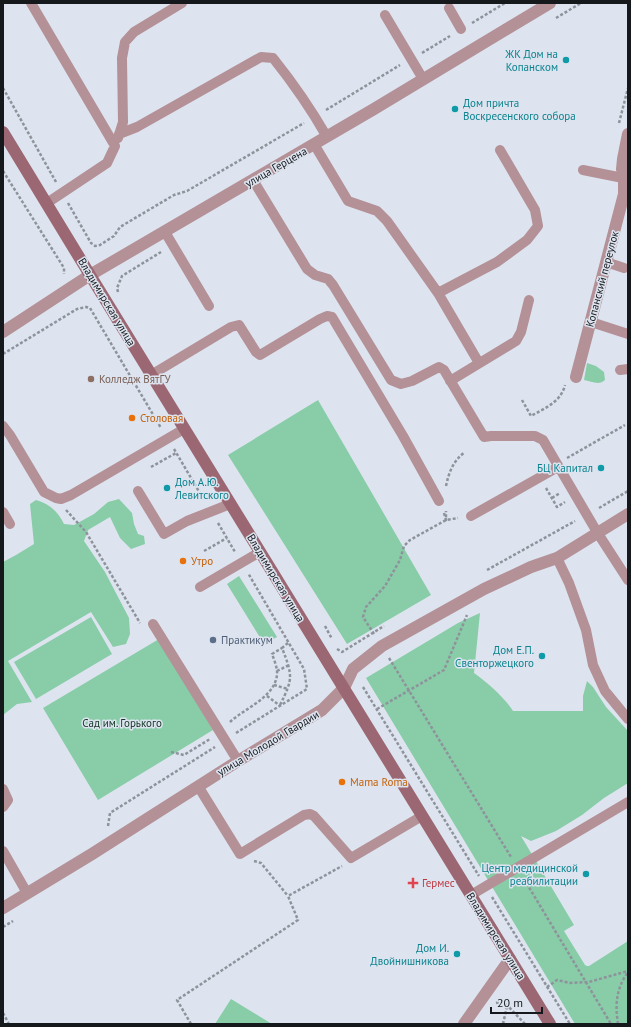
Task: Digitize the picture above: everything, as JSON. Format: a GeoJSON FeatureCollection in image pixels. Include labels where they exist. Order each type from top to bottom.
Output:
{"type":"FeatureCollection","features":[{"type":"Feature","properties":{"kind":"main road","name":"Владимирская улица"},"geometry":{"type":"LineString","coordinates":[[3,132],[550,1024]]}},
{"type":"Feature","properties":{"kind":"street","name":"улица Герцена"},"geometry":{"type":"LineString","coordinates":[[3,332],[90,275],[314,144],[550,3]]}},
{"type":"Feature","properties":{"kind":"street","name":"Копанский переулок"},"geometry":{"type":"LineString","coordinates":[[576,377],[624,194],[626,178],[622,169],[628,134]]}},
{"type":"Feature","properties":{"kind":"street","name":"улица Молодой Гвардии"},"geometry":{"type":"LineString","coordinates":[[3,908],[322,710],[344,688],[353,669],[382,646],[484,589],[531,567],[557,558],[628,514]]}},
{"type":"Feature","properties":{"kind":"street"},"geometry":{"type":"LineString","coordinates":[[464,1024],[510,959]]}},
{"type":"Feature","properties":{"kind":"lane"},"geometry":{"type":"LineString","coordinates":[[31,3],[115,146]]}},
{"type":"Feature","properties":{"kind":"lane"},"geometry":{"type":"LineString","coordinates":[[47,203],[107,163],[115,146],[123,122],[122,58],[125,42],[134,32],[182,3]]}},
{"type":"Feature","properties":{"kind":"lane"},"geometry":{"type":"LineString","coordinates":[[448,8],[461,29]]}},
{"type":"Feature","properties":{"kind":"lane"},"geometry":{"type":"LineString","coordinates":[[385,16],[423,79]]}},
{"type":"Feature","properties":{"kind":"lane"},"geometry":{"type":"LineString","coordinates":[[119,134],[138,127],[261,57],[273,58],[290,79],[327,136]]}},
{"type":"Feature","properties":{"kind":"lane"},"geometry":{"type":"LineString","coordinates":[[314,144],[348,201],[377,211],[387,221],[438,292],[479,363]]}},
{"type":"Feature","properties":{"kind":"lane"},"geometry":{"type":"LineString","coordinates":[[438,292],[497,262],[527,240],[538,226],[535,210],[500,150]]}},
{"type":"Feature","properties":{"kind":"lane"},"geometry":{"type":"LineString","coordinates":[[583,170],[626,178]]}},
{"type":"Feature","properties":{"kind":"lane"},"geometry":{"type":"LineString","coordinates":[[253,180],[306,269],[315,275],[328,279],[333,285],[390,380],[401,384],[412,381],[439,367],[444,370],[484,437],[535,436],[543,440],[555,469],[576,496],[628,580]]}},
{"type":"Feature","properties":{"kind":"lane"},"geometry":{"type":"LineString","coordinates":[[165,232],[209,306]]}},
{"type":"Feature","properties":{"kind":"lane"},"geometry":{"type":"LineString","coordinates":[[606,262],[624,268]]}},
{"type":"Feature","properties":{"kind":"lane"},"geometry":{"type":"LineString","coordinates":[[450,381],[516,341],[521,332],[529,300]]}},
{"type":"Feature","properties":{"kind":"lane"},"geometry":{"type":"LineString","coordinates":[[151,375],[231,327],[239,325],[256,352],[260,355],[320,319],[327,316],[332,317],[403,436],[439,501]]}},
{"type":"Feature","properties":{"kind":"lane"},"geometry":{"type":"LineString","coordinates":[[590,322],[628,334]]}},
{"type":"Feature","properties":{"kind":"lane"},"geometry":{"type":"LineString","coordinates":[[3,426],[44,492],[61,499],[71,496],[184,429]]}},
{"type":"Feature","properties":{"kind":"lane"},"geometry":{"type":"LineString","coordinates":[[472,516],[555,469]]}},
{"type":"Feature","properties":{"kind":"lane"},"geometry":{"type":"LineString","coordinates":[[138,491],[164,534],[187,521],[230,504]]}},
{"type":"Feature","properties":{"kind":"lane"},"geometry":{"type":"LineString","coordinates":[[3,512],[10,524]]}},
{"type":"Feature","properties":{"kind":"lane"},"geometry":{"type":"LineString","coordinates":[[200,587],[260,552]]}},
{"type":"Feature","properties":{"kind":"lane"},"geometry":{"type":"LineString","coordinates":[[557,558],[569,583],[586,630],[593,665],[605,691],[628,719]]}},
{"type":"Feature","properties":{"kind":"lane"},"geometry":{"type":"LineString","coordinates":[[154,624],[238,761]]}},
{"type":"Feature","properties":{"kind":"lane"},"geometry":{"type":"LineString","coordinates":[[198,786],[240,854],[304,815],[310,814],[314,816],[351,858],[422,816]]}},
{"type":"Feature","properties":{"kind":"lane"},"geometry":{"type":"LineString","coordinates":[[3,789],[8,800],[3,807]]}},
{"type":"Feature","properties":{"kind":"lane"},"geometry":{"type":"LineString","coordinates":[[471,895],[628,802]]}},
{"type":"Feature","properties":{"kind":"lane"},"geometry":{"type":"LineString","coordinates":[[3,851],[27,893]]}},
{"type":"Feature","properties":{"kind":"path"},"geometry":{"type":"LineString","coordinates":[[3,88],[53,174],[61,194],[91,243],[95,246],[100,245],[114,236],[120,227],[174,195],[186,191],[308,120]]}},
{"type":"Feature","properties":{"kind":"path"},"geometry":{"type":"LineString","coordinates":[[3,171],[64,268],[64,274],[60,279]]}},
{"type":"Feature","properties":{"kind":"path"},"geometry":{"type":"LineString","coordinates":[[3,354],[77,309],[86,307],[90,308],[304,669],[307,689],[279,705],[110,813],[109,825],[102,829]]}},
{"type":"Feature","properties":{"kind":"path"},"geometry":{"type":"LineString","coordinates":[[522,400],[531,416]]}},
{"type":"Feature","properties":{"kind":"path"},"geometry":{"type":"LineString","coordinates":[[576,496],[557,507],[544,484],[555,469],[567,458],[625,425]]}},
{"type":"Feature","properties":{"kind":"path"},"geometry":{"type":"LineString","coordinates":[[151,467],[176,453]]}},
{"type":"Feature","properties":{"kind":"path"},"geometry":{"type":"LineString","coordinates":[[489,569],[628,491]]}},
{"type":"Feature","properties":{"kind":"path"},"geometry":{"type":"LineString","coordinates":[[56,498],[86,532],[140,624],[154,624]]}},
{"type":"Feature","properties":{"kind":"path"},"geometry":{"type":"LineString","coordinates":[[446,520],[410,540],[404,546],[400,560],[385,586],[366,608],[363,617],[517,867],[611,1024]]}},
{"type":"Feature","properties":{"kind":"path"},"geometry":{"type":"LineString","coordinates":[[204,552],[227,538]]}},
{"type":"Feature","properties":{"kind":"path"},"geometry":{"type":"LineString","coordinates":[[377,709],[444,670],[468,614]]}},
{"type":"Feature","properties":{"kind":"path"},"geometry":{"type":"LineString","coordinates":[[228,723],[237,715],[267,696],[274,685],[277,670],[272,654],[289,642]]}},
{"type":"Feature","properties":{"kind":"path"},"geometry":{"type":"LineString","coordinates":[[279,705],[288,689],[291,678],[289,666],[282,648]]}},
{"type":"Feature","properties":{"kind":"path"},"geometry":{"type":"LineString","coordinates":[[277,670],[289,666]]}},
{"type":"Feature","properties":{"kind":"path"},"geometry":{"type":"LineString","coordinates":[[274,685],[288,689]]}},
{"type":"Feature","properties":{"kind":"path"},"geometry":{"type":"LineString","coordinates":[[363,687],[570,1024]]}},
{"type":"Feature","properties":{"kind":"path"},"geometry":{"type":"LineString","coordinates":[[267,696],[279,705]]}},
{"type":"Feature","properties":{"kind":"path"},"geometry":{"type":"LineString","coordinates":[[171,752],[184,755],[202,744]]}},
{"type":"Feature","properties":{"kind":"path"},"geometry":{"type":"LineString","coordinates":[[191,1024],[177,1000],[298,920],[288,896],[343,866]]}},
{"type":"Feature","properties":{"kind":"path"},"geometry":{"type":"LineString","coordinates":[[547,987],[557,980],[570,983],[586,982],[628,971]]}},
{"type":"Feature","properties":{"kind":"path"},"geometry":{"type":"LineString","coordinates":[[618,1024],[616,1010],[618,994],[621,982],[628,971]]}},
{"type":"Feature","properties":{"kind":"path"},"geometry":{"type":"LineString","coordinates":[[494,1004],[500,1002],[507,1005],[525,1024]]}},
{"type":"Feature","properties":{"kind":"path"},"geometry":{"type":"LineString","coordinates":[[503,1024],[507,1005]]}},
{"type":"Feature","properties":{"kind":"path"},"geometry":{"type":"LineString","coordinates":[[3,1013],[9,1024]]}},
{"type":"Feature","properties":{"kind":"green space"},"geometry":{"type":"Polygon","coordinates":[[[587,363],[596,366],[604,372],[605,380],[603,382],[598,383],[584,380],[587,363]]]}},
{"type":"Feature","properties":{"kind":"green space"},"geometry":{"type":"Polygon","coordinates":[[[318,400],[431,595],[347,644],[228,455],[318,400]]]}},
{"type":"Feature","properties":{"kind":"green space"},"geometry":{"type":"Polygon","coordinates":[[[119,499],[132,513],[138,534],[144,536],[145,544],[131,549],[120,538],[110,517],[88,530],[84,541],[105,572],[129,618],[130,634],[126,644],[113,647],[91,612],[8,661],[32,702],[17,704],[3,715],[3,562],[34,544],[30,504],[36,500],[45,504],[56,512],[64,524],[74,525],[94,514],[108,502],[119,499]]]}},
{"type":"Feature","properties":{"kind":"green space"},"geometry":{"type":"Polygon","coordinates":[[[239,576],[277,637],[264,644],[227,584],[239,576]]]}},
{"type":"Feature","properties":{"kind":"green space"},"geometry":{"type":"Polygon","coordinates":[[[480,613],[474,673],[495,690],[513,711],[583,711],[583,696],[587,681],[593,687],[606,707],[628,731],[628,783],[556,831],[531,841],[521,836],[574,925],[564,931],[585,965],[589,966],[628,941],[628,1024],[575,1024],[366,678],[458,623],[480,613]]]}},
{"type":"Feature","properties":{"kind":"green space"},"geometry":{"type":"Polygon","coordinates":[[[91,617],[112,654],[36,699],[14,662],[91,617]]]}},
{"type":"Feature","properties":{"kind":"green space","name":"Сад им. Горького"},"geometry":{"type":"Polygon","coordinates":[[[159,639],[213,730],[98,800],[43,708],[159,639]]]}},
{"type":"Feature","properties":{"kind":"green space"},"geometry":{"type":"Polygon","coordinates":[[[231,999],[272,1024],[215,1024],[231,999]]]}},
{"type":"Feature","properties":{"kind":"place","name":"ЖК Дом на Копанском"},"geometry":{"type":"Point","coordinates":[566,60]}},
{"type":"Feature","properties":{"kind":"place","name":"Дом причта Воскресенского собора"},"geometry":{"type":"Point","coordinates":[455,109]}},
{"type":"Feature","properties":{"kind":"place","name":"Колледж ВятГУ"},"geometry":{"type":"Point","coordinates":[91,379]}},
{"type":"Feature","properties":{"kind":"place","name":"Столовая"},"geometry":{"type":"Point","coordinates":[132,418]}},
{"type":"Feature","properties":{"kind":"place","name":"БЦ Капитал"},"geometry":{"type":"Point","coordinates":[601,468]}},
{"type":"Feature","properties":{"kind":"place","name":"Дом А.Ю. Левитского"},"geometry":{"type":"Point","coordinates":[167,488]}},
{"type":"Feature","properties":{"kind":"place","name":"Утро"},"geometry":{"type":"Point","coordinates":[183,561]}},
{"type":"Feature","properties":{"kind":"place","name":"Практикум"},"geometry":{"type":"Point","coordinates":[213,640]}},
{"type":"Feature","properties":{"kind":"place","name":"Дом Е.П. Свенторжецкого"},"geometry":{"type":"Point","coordinates":[542,656]}},
{"type":"Feature","properties":{"kind":"place","name":"Mama Roma"},"geometry":{"type":"Point","coordinates":[342,782]}},
{"type":"Feature","properties":{"kind":"place","name":"Центр медицинской реабилитации"},"geometry":{"type":"Point","coordinates":[586,874]}},
{"type":"Feature","properties":{"kind":"place","name":"Гермес"},"geometry":{"type":"Point","coordinates":[413,883]}},
{"type":"Feature","properties":{"kind":"place","name":"Дом И. Двойнишникова"},"geometry":{"type":"Point","coordinates":[457,954]}}]}
